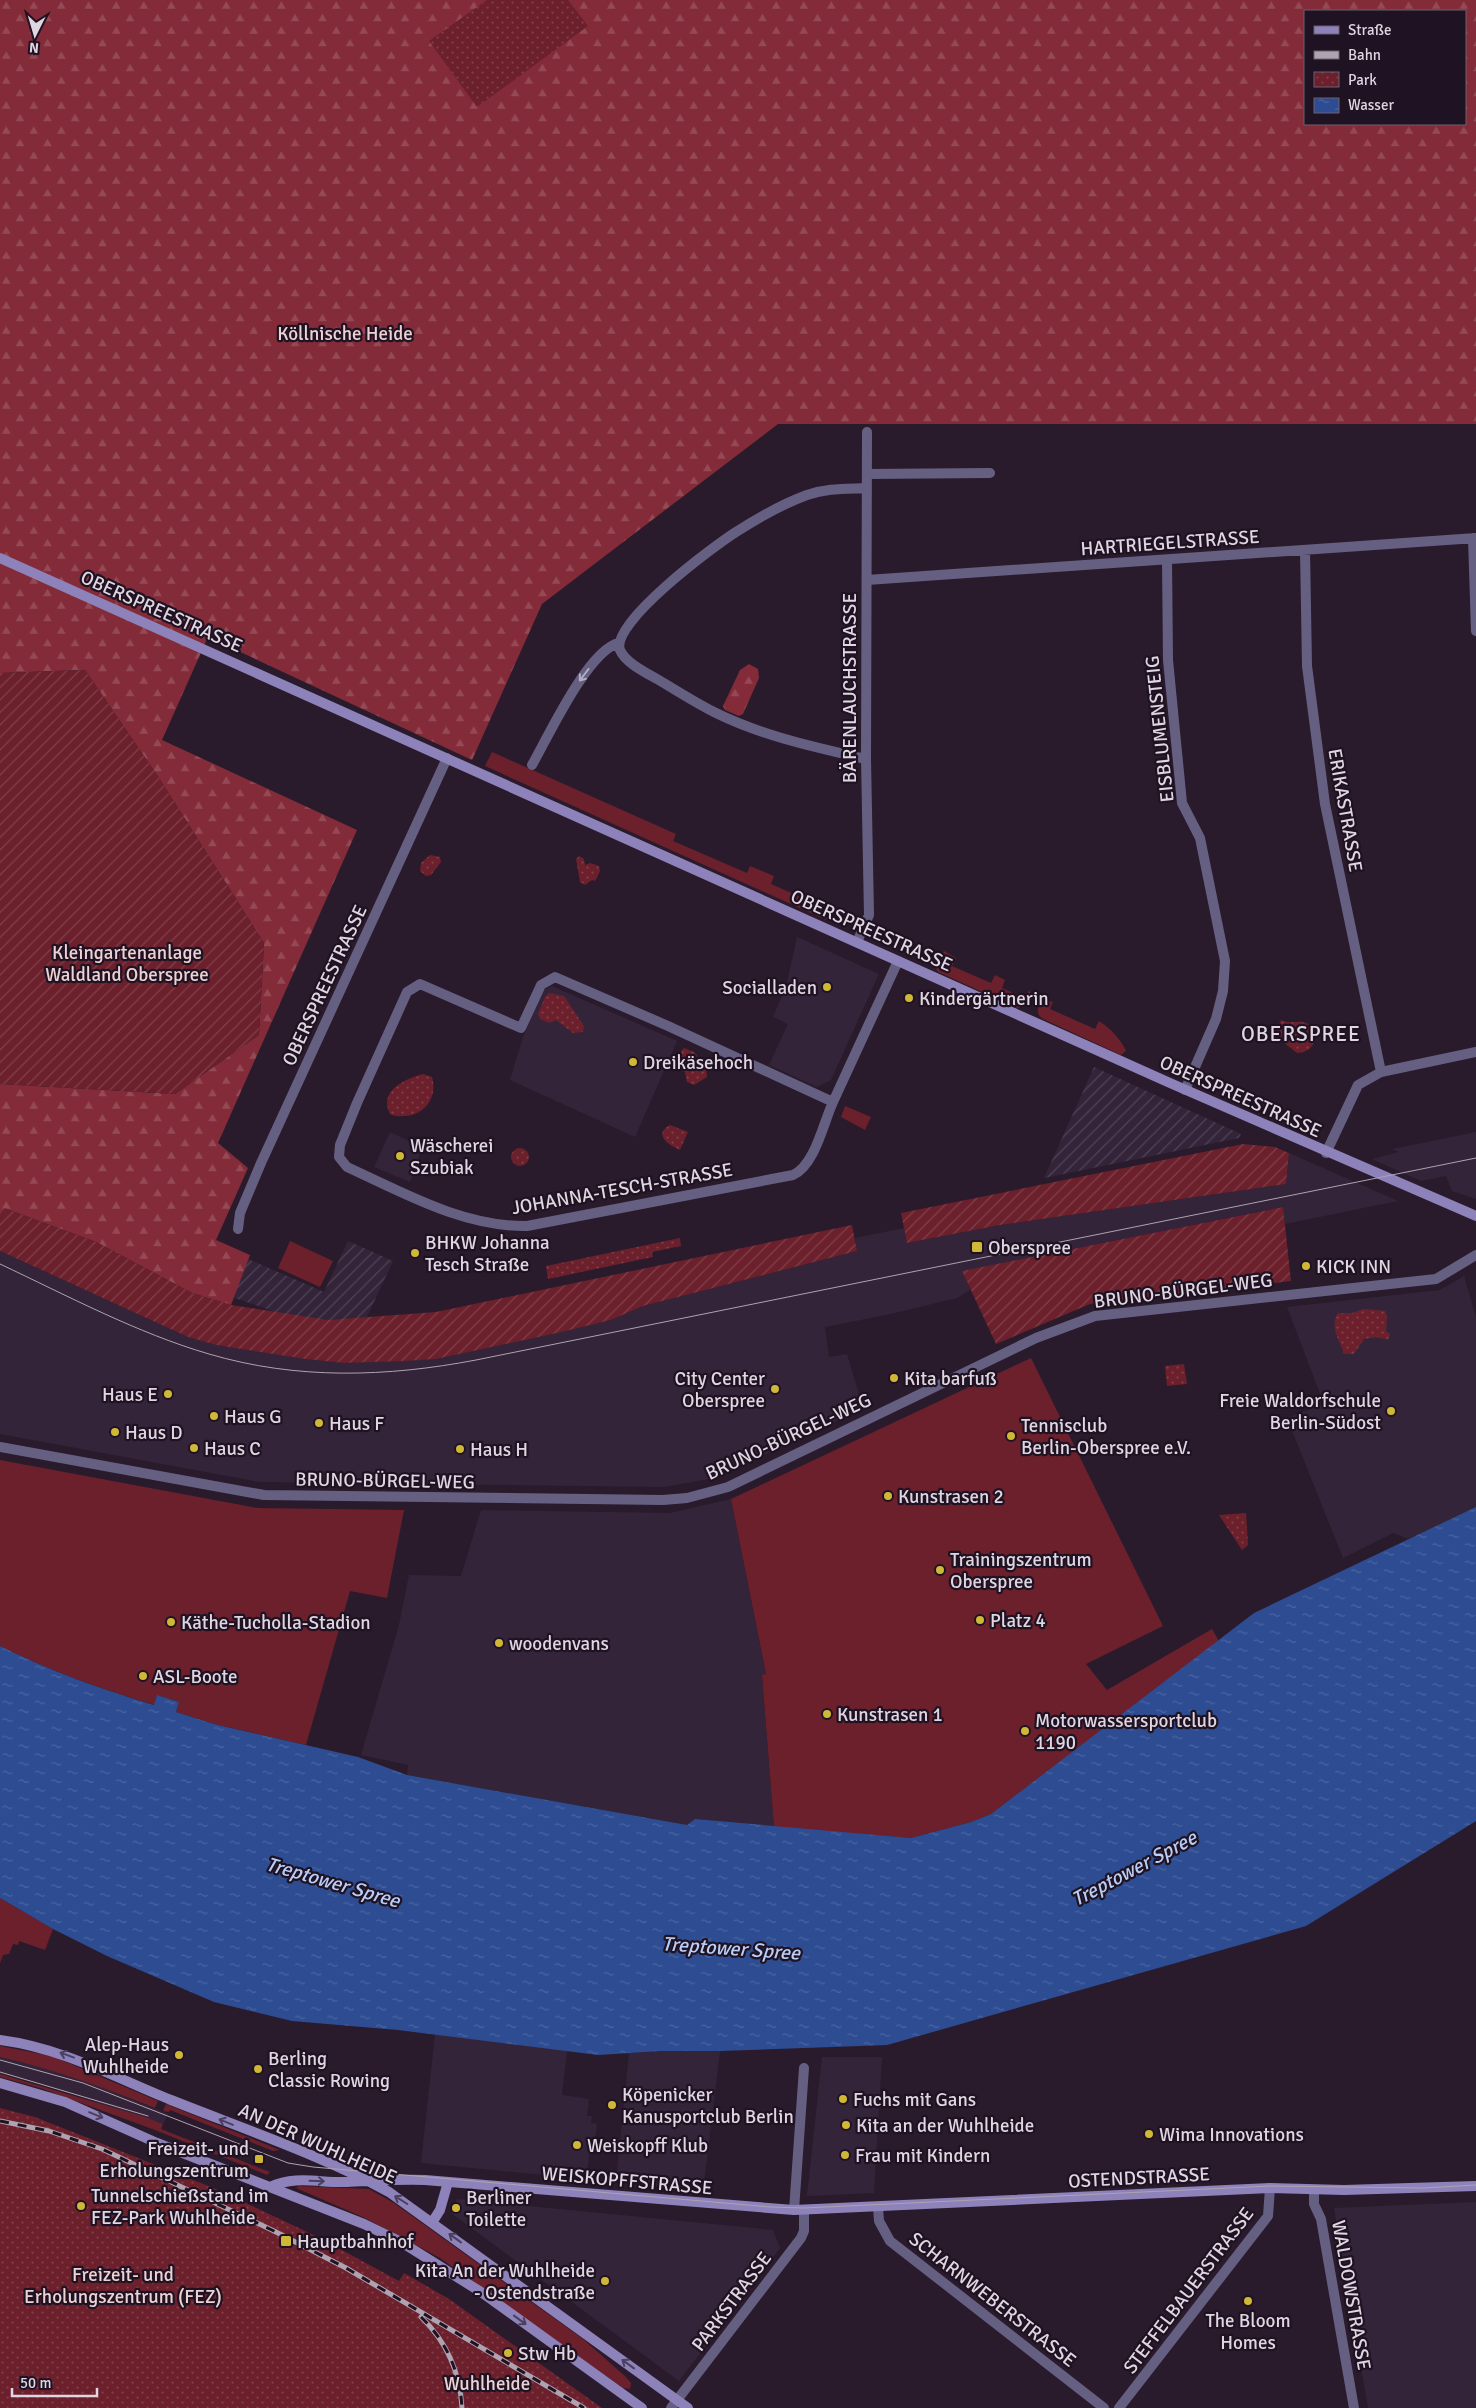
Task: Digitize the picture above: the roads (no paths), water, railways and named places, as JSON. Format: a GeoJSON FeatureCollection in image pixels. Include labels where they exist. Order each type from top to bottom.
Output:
{"type":"FeatureCollection","features":[{"type":"Feature","properties":{"kind":"main road","name":"OBERSPREESTRASSE"},"geometry":{"type":"LineString","coordinates":[[0,558],[1326,1153],[1476,1216]]}},
{"type":"Feature","properties":{"kind":"main road","name":"AN DER WUHLHEIDE"},"geometry":{"type":"LineString","coordinates":[[0,2040],[32,2045],[75,2059],[368,2181],[402,2200],[433,2222],[674,2404],[688,2408]]}},
{"type":"Feature","properties":{"kind":"main road"},"geometry":{"type":"LineString","coordinates":[[0,2082],[65,2102],[157,2143],[364,2224],[436,2262],[481,2292],[642,2408]]}},
{"type":"Feature","properties":{"kind":"main road","name":"WEISKOPFFSTRASSE"},"geometry":{"type":"LineString","coordinates":[[270,2187],[286,2180],[368,2181],[396,2179],[799,2210]]}},
{"type":"Feature","properties":{"kind":"main road"},"geometry":{"type":"LineString","coordinates":[[433,2222],[445,2197],[448,2182]]}},
{"type":"Feature","properties":{"kind":"main road","name":"OSTENDSTRASSE"},"geometry":{"type":"LineString","coordinates":[[799,2210],[1270,2188],[1314,2190],[1476,2186]]}},
{"type":"Feature","properties":{"kind":"street","name":"BÄRENLAUCHSTRASSE"},"geometry":{"type":"LineString","coordinates":[[857,942],[869,915],[866,759],[867,432]]}},
{"type":"Feature","properties":{"kind":"street"},"geometry":{"type":"LineString","coordinates":[[867,474],[990,473]]}},
{"type":"Feature","properties":{"kind":"street"},"geometry":{"type":"LineString","coordinates":[[866,759],[788,741],[713,712],[645,672],[623,654],[619,643],[620,636],[666,585],[736,532],[784,505],[807,495],[829,489],[867,488]]}},
{"type":"Feature","properties":{"kind":"street"},"geometry":{"type":"LineString","coordinates":[[1474,538],[1476,631]]}},
{"type":"Feature","properties":{"kind":"street","name":"HARTRIEGELSTRASSE"},"geometry":{"type":"LineString","coordinates":[[867,580],[1167,561],[1474,538]]}},
{"type":"Feature","properties":{"kind":"street","name":"ERIKASTRASSE"},"geometry":{"type":"LineString","coordinates":[[1305,550],[1307,666],[1325,804],[1381,1072]]}},
{"type":"Feature","properties":{"kind":"street","name":"EISBLUMENSTEIG"},"geometry":{"type":"LineString","coordinates":[[1167,561],[1168,660],[1182,803],[1200,838],[1225,961],[1223,991],[1216,1019],[1185,1090]]}},
{"type":"Feature","properties":{"kind":"street"},"geometry":{"type":"LineString","coordinates":[[532,765],[581,678],[605,648],[619,643]]}},
{"type":"Feature","properties":{"kind":"street","name":"OBERSPREESTRASSE"},"geometry":{"type":"LineString","coordinates":[[238,1229],[240,1213],[261,1163],[355,961],[434,782],[447,758]]}},
{"type":"Feature","properties":{"kind":"street","name":"JOHANNA-TESCH-STRASSE"},"geometry":{"type":"LineString","coordinates":[[833,1102],[555,977],[541,985],[521,1028],[420,984],[407,992],[357,1103],[340,1145],[339,1157],[347,1166],[442,1210],[480,1222],[505,1226],[527,1226],[793,1175],[802,1171],[809,1163],[833,1102],[898,961]]}},
{"type":"Feature","properties":{"kind":"street"},"geometry":{"type":"LineString","coordinates":[[1326,1153],[1358,1085],[1381,1072],[1476,1052]]}},
{"type":"Feature","properties":{"kind":"street","name":"BRUNO-BÜRGEL-WEG"},"geometry":{"type":"LineString","coordinates":[[0,1447],[264,1496],[542,1500],[663,1500],[687,1498],[728,1487],[1036,1338],[1095,1316],[1436,1279],[1476,1254]]}},
{"type":"Feature","properties":{"kind":"street","name":"PARKSTRASSE"},"geometry":{"type":"LineString","coordinates":[[674,2404],[801,2238],[804,2231],[799,2210],[804,2068]]}},
{"type":"Feature","properties":{"kind":"street","name":"STEFFELBAUERSTRASSE"},"geometry":{"type":"LineString","coordinates":[[1119,2408],[1268,2216],[1270,2188]]}},
{"type":"Feature","properties":{"kind":"street","name":"WALDOWSTRASSE"},"geometry":{"type":"LineString","coordinates":[[1314,2190],[1314,2204],[1322,2219],[1354,2408]]}},
{"type":"Feature","properties":{"kind":"street","name":"SCHARNWEBERSTRASSE"},"geometry":{"type":"LineString","coordinates":[[878,2207],[879,2221],[890,2241],[1104,2408]]}},
{"type":"Feature","properties":{"kind":"water","name":"Treptower Spree"},"geometry":{"type":"Polygon","coordinates":[[[1476,1507],[1476,1821],[1306,1926],[887,2045],[720,2051],[661,2051],[598,2055],[398,2030],[292,2021],[214,2002],[107,1956],[53,1929],[0,1898],[0,1646],[57,1671],[134,1699],[154,1705],[157,1695],[179,1702],[176,1712],[214,1724],[358,1757],[407,1775],[687,1825],[695,1819],[911,1838],[971,1822],[991,1814],[1254,1613],[1476,1507]]]}},
{"type":"Feature","properties":{"kind":"tram line"},"geometry":{"type":"LineString","coordinates":[[0,1264],[129,1325],[209,1354],[275,1368],[309,1372],[342,1373],[409,1370],[476,1360],[1476,1158]]}},
{"type":"Feature","properties":{"kind":"tram line"},"geometry":{"type":"LineString","coordinates":[[0,2060],[83,2083],[288,2163],[313,2167],[770,2207],[804,2208],[1270,2186],[1423,2188],[1476,2185]]}},
{"type":"Feature","properties":{"kind":"tram line"},"geometry":{"type":"LineString","coordinates":[[0,2072],[148,2116]]}},
{"type":"Feature","properties":{"kind":"railway"},"geometry":{"type":"LineString","coordinates":[[0,2121],[49,2131],[102,2149],[274,2231],[346,2268],[584,2408]]}},
{"type":"Feature","properties":{"kind":"railway"},"geometry":{"type":"LineString","coordinates":[[421,2317],[438,2337],[451,2358],[461,2395],[462,2408]]}},
{"type":"Feature","properties":{"kind":"place","name":"Socialladen"},"geometry":{"type":"Point","coordinates":[827,987]}},
{"type":"Feature","properties":{"kind":"place","name":"Kindergärtnerin"},"geometry":{"type":"Point","coordinates":[909,998]}},
{"type":"Feature","properties":{"kind":"place","name":"Dreikäsehoch"},"geometry":{"type":"Point","coordinates":[633,1062]}},
{"type":"Feature","properties":{"kind":"place","name":"Wäscherei Szubiak"},"geometry":{"type":"Point","coordinates":[400,1156]}},
{"type":"Feature","properties":{"kind":"place","name":"Oberspree"},"geometry":{"type":"Point","coordinates":[977,1247]}},
{"type":"Feature","properties":{"kind":"place","name":"BHKW Johanna Tesch Straße"},"geometry":{"type":"Point","coordinates":[415,1253]}},
{"type":"Feature","properties":{"kind":"place","name":"KICK INN"},"geometry":{"type":"Point","coordinates":[1306,1266]}},
{"type":"Feature","properties":{"kind":"place","name":"Kita barfuß"},"geometry":{"type":"Point","coordinates":[894,1378]}},
{"type":"Feature","properties":{"kind":"place","name":"City Center Oberspree"},"geometry":{"type":"Point","coordinates":[775,1389]}},
{"type":"Feature","properties":{"kind":"place","name":"Haus E"},"geometry":{"type":"Point","coordinates":[168,1394]}},
{"type":"Feature","properties":{"kind":"place","name":"Freie Waldorfschule Berlin-Südost"},"geometry":{"type":"Point","coordinates":[1391,1411]}},
{"type":"Feature","properties":{"kind":"place","name":"Haus G"},"geometry":{"type":"Point","coordinates":[214,1416]}},
{"type":"Feature","properties":{"kind":"place","name":"Haus F"},"geometry":{"type":"Point","coordinates":[319,1423]}},
{"type":"Feature","properties":{"kind":"place","name":"Haus D"},"geometry":{"type":"Point","coordinates":[115,1432]}},
{"type":"Feature","properties":{"kind":"place","name":"Tennisclub Berlin-Oberspree e.V."},"geometry":{"type":"Point","coordinates":[1011,1436]}},
{"type":"Feature","properties":{"kind":"place","name":"Haus C"},"geometry":{"type":"Point","coordinates":[194,1448]}},
{"type":"Feature","properties":{"kind":"place","name":"Haus H"},"geometry":{"type":"Point","coordinates":[460,1449]}},
{"type":"Feature","properties":{"kind":"place","name":"Kunstrasen 2"},"geometry":{"type":"Point","coordinates":[888,1496]}},
{"type":"Feature","properties":{"kind":"place","name":"Trainingszentrum Oberspree"},"geometry":{"type":"Point","coordinates":[940,1570]}},
{"type":"Feature","properties":{"kind":"place","name":"Platz 4"},"geometry":{"type":"Point","coordinates":[980,1620]}},
{"type":"Feature","properties":{"kind":"place","name":"Käthe-Tucholla-Stadion"},"geometry":{"type":"Point","coordinates":[171,1622]}},
{"type":"Feature","properties":{"kind":"place","name":"woodenvans"},"geometry":{"type":"Point","coordinates":[499,1643]}},
{"type":"Feature","properties":{"kind":"place","name":"ASL-Boote"},"geometry":{"type":"Point","coordinates":[143,1676]}},
{"type":"Feature","properties":{"kind":"place","name":"Kunstrasen 1"},"geometry":{"type":"Point","coordinates":[827,1714]}},
{"type":"Feature","properties":{"kind":"place","name":"Motorwassersportclub 1190"},"geometry":{"type":"Point","coordinates":[1025,1731]}},
{"type":"Feature","properties":{"kind":"place","name":"Alep-Haus Wuhlheide"},"geometry":{"type":"Point","coordinates":[179,2055]}},
{"type":"Feature","properties":{"kind":"place","name":"Berling Classic Rowing"},"geometry":{"type":"Point","coordinates":[258,2069]}},
{"type":"Feature","properties":{"kind":"place","name":"Fuchs mit Gans"},"geometry":{"type":"Point","coordinates":[843,2099]}},
{"type":"Feature","properties":{"kind":"place","name":"Köpenicker Kanusportclub Berlin"},"geometry":{"type":"Point","coordinates":[612,2105]}},
{"type":"Feature","properties":{"kind":"place","name":"Kita an der Wuhlheide"},"geometry":{"type":"Point","coordinates":[846,2125]}},
{"type":"Feature","properties":{"kind":"place","name":"Wima Innovations"},"geometry":{"type":"Point","coordinates":[1149,2134]}},
{"type":"Feature","properties":{"kind":"place","name":"Weiskopff Klub"},"geometry":{"type":"Point","coordinates":[577,2145]}},
{"type":"Feature","properties":{"kind":"place","name":"Frau mit Kindern"},"geometry":{"type":"Point","coordinates":[845,2155]}},
{"type":"Feature","properties":{"kind":"place","name":"Freizeit- und Erholungszentrum"},"geometry":{"type":"Point","coordinates":[259,2159]}},
{"type":"Feature","properties":{"kind":"place","name":"Tunnelschießstand im FEZ-Park Wuhlheide"},"geometry":{"type":"Point","coordinates":[81,2206]}},
{"type":"Feature","properties":{"kind":"place","name":"Berliner Toilette"},"geometry":{"type":"Point","coordinates":[456,2208]}},
{"type":"Feature","properties":{"kind":"place","name":"Hauptbahnhof"},"geometry":{"type":"Point","coordinates":[286,2241]}},
{"type":"Feature","properties":{"kind":"place","name":"Kita An der Wuhlheide - Ostendstraße"},"geometry":{"type":"Point","coordinates":[605,2281]}},
{"type":"Feature","properties":{"kind":"place","name":"The Bloom Homes"},"geometry":{"type":"Point","coordinates":[1248,2301]}},
{"type":"Feature","properties":{"kind":"place","name":"Stw Hb"},"geometry":{"type":"Point","coordinates":[508,2353]}},
{"type":"Feature","properties":{"kind":"district","name":"OBERSPREE"},"geometry":{"type":"Point","coordinates":[1301,1034]}},
{"type":"Feature","properties":{"kind":"park label","name":"Köllnische Heide"},"geometry":{"type":"Point","coordinates":[345,333]}},
{"type":"Feature","properties":{"kind":"park label","name":"Kleingartenanlage Waldland Oberspree"},"geometry":{"type":"Point","coordinates":[127,963]}},
{"type":"Feature","properties":{"kind":"park label","name":"Freizeit- und Erholungszentrum (FEZ)"},"geometry":{"type":"Point","coordinates":[123,2285]}},
{"type":"Feature","properties":{"kind":"park label","name":"Wuhlheide"},"geometry":{"type":"Point","coordinates":[487,2383]}}]}
